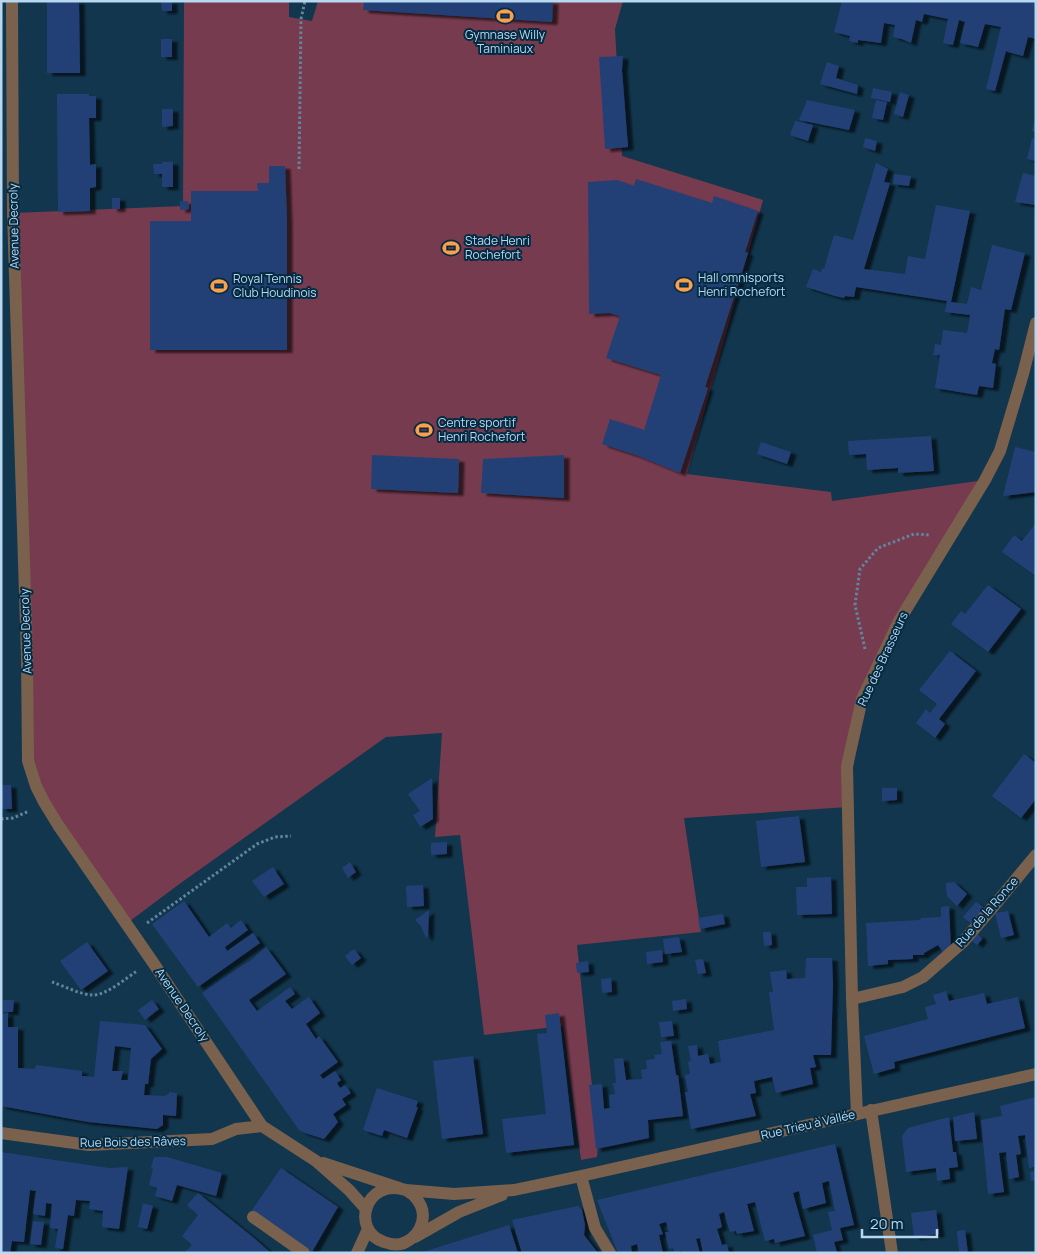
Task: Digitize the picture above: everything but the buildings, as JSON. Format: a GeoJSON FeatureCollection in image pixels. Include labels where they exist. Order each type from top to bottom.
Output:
{"type":"FeatureCollection","features":[{"type":"Feature","properties":{"kind":"street","name":"Avenue Decroly"},"geometry":{"type":"LineString","coordinates":[[12,1],[13,213],[27,647],[28,761],[36,786],[58,825],[152,961],[262,1126],[316,1161]]}},
{"type":"Feature","properties":{"kind":"street","name":"Rue des Brasseurs"},"geometry":{"type":"LineString","coordinates":[[857,1114],[852,1000],[847,766],[862,700],[899,621],[985,480],[1000,451],[1036,323]]}},
{"type":"Feature","properties":{"kind":"street","name":"Rue de la Ronce"},"geometry":{"type":"LineString","coordinates":[[852,1000],[903,987],[923,976],[963,942],[1036,855]]}},
{"type":"Feature","properties":{"kind":"street","name":"Rue Trieu à Vallée"},"geometry":{"type":"LineString","coordinates":[[514,1190],[1036,1074]]}},
{"type":"Feature","properties":{"kind":"street"},"geometry":{"type":"LineString","coordinates":[[871,1110],[892,1253]]}},
{"type":"Feature","properties":{"kind":"street","name":"Rue Bois des Râves"},"geometry":{"type":"LineString","coordinates":[[1,1133],[88,1145],[212,1139],[236,1129],[262,1126]]}},
{"type":"Feature","properties":{"kind":"street"},"geometry":{"type":"LineString","coordinates":[[316,1161],[403,1189],[415,1196],[423,1212],[420,1230],[413,1238]]}},
{"type":"Feature","properties":{"kind":"street"},"geometry":{"type":"LineString","coordinates":[[316,1161],[349,1190],[366,1209]]}},
{"type":"Feature","properties":{"kind":"street"},"geometry":{"type":"LineString","coordinates":[[581,1176],[595,1228],[610,1253]]}},
{"type":"Feature","properties":{"kind":"street"},"geometry":{"type":"LineString","coordinates":[[391,1187],[454,1194],[514,1190],[459,1212],[413,1238],[388,1249],[374,1236],[368,1228],[366,1220],[366,1209],[370,1200],[374,1195],[391,1187]]}},
{"type":"Feature","properties":{"kind":"street"},"geometry":{"type":"LineString","coordinates":[[253,1217],[304,1253]]}},
{"type":"Feature","properties":{"kind":"street"},"geometry":{"type":"LineString","coordinates":[[357,1253],[368,1228]]}},
{"type":"Feature","properties":{"kind":"path"},"geometry":{"type":"LineString","coordinates":[[299,169],[301,19],[305,1]]}},
{"type":"Feature","properties":{"kind":"path"},"geometry":{"type":"LineString","coordinates":[[875,671],[864,646],[855,605],[860,569],[878,548],[914,534],[951,536]]}},
{"type":"Feature","properties":{"kind":"path"},"geometry":{"type":"LineString","coordinates":[[1,819],[13,818],[44,802]]}},
{"type":"Feature","properties":{"kind":"path"},"geometry":{"type":"LineString","coordinates":[[133,934],[257,844],[274,837],[292,836]]}},
{"type":"Feature","properties":{"kind":"path"},"geometry":{"type":"LineString","coordinates":[[52,982],[87,995],[95,996],[103,994],[152,961]]}},
{"type":"Feature","properties":{"kind":"shaded area","name":"Centre sportif Henri Rochefort"},"geometry":{"type":"Polygon","coordinates":[[[184,1],[289,1],[289,17],[312,21],[318,1],[623,1],[615,29],[622,156],[763,200],[687,474],[831,492],[832,501],[985,480],[862,699],[848,807],[684,818],[701,932],[577,945],[598,1143],[597,1157],[581,1160],[563,1026],[484,1035],[460,835],[435,837],[442,733],[386,737],[126,924],[58,825],[28,761],[13,213],[183,206],[184,1]]]}},
{"type":"Feature","properties":{"kind":"place","name":"Gymnase Willy Taminiaux"},"geometry":{"type":"Point","coordinates":[505,16]}},
{"type":"Feature","properties":{"kind":"place","name":"Stade Henri Rochefort"},"geometry":{"type":"Point","coordinates":[451,248]}},
{"type":"Feature","properties":{"kind":"place","name":"Hall omnisports Henri Rochefort"},"geometry":{"type":"Point","coordinates":[684,285]}},
{"type":"Feature","properties":{"kind":"place","name":"Royal Tennis Club Houdinois"},"geometry":{"type":"Point","coordinates":[219,286]}},
{"type":"Feature","properties":{"kind":"place","name":"Centre sportif Henri Rochefort"},"geometry":{"type":"Point","coordinates":[424,430]}}]}
